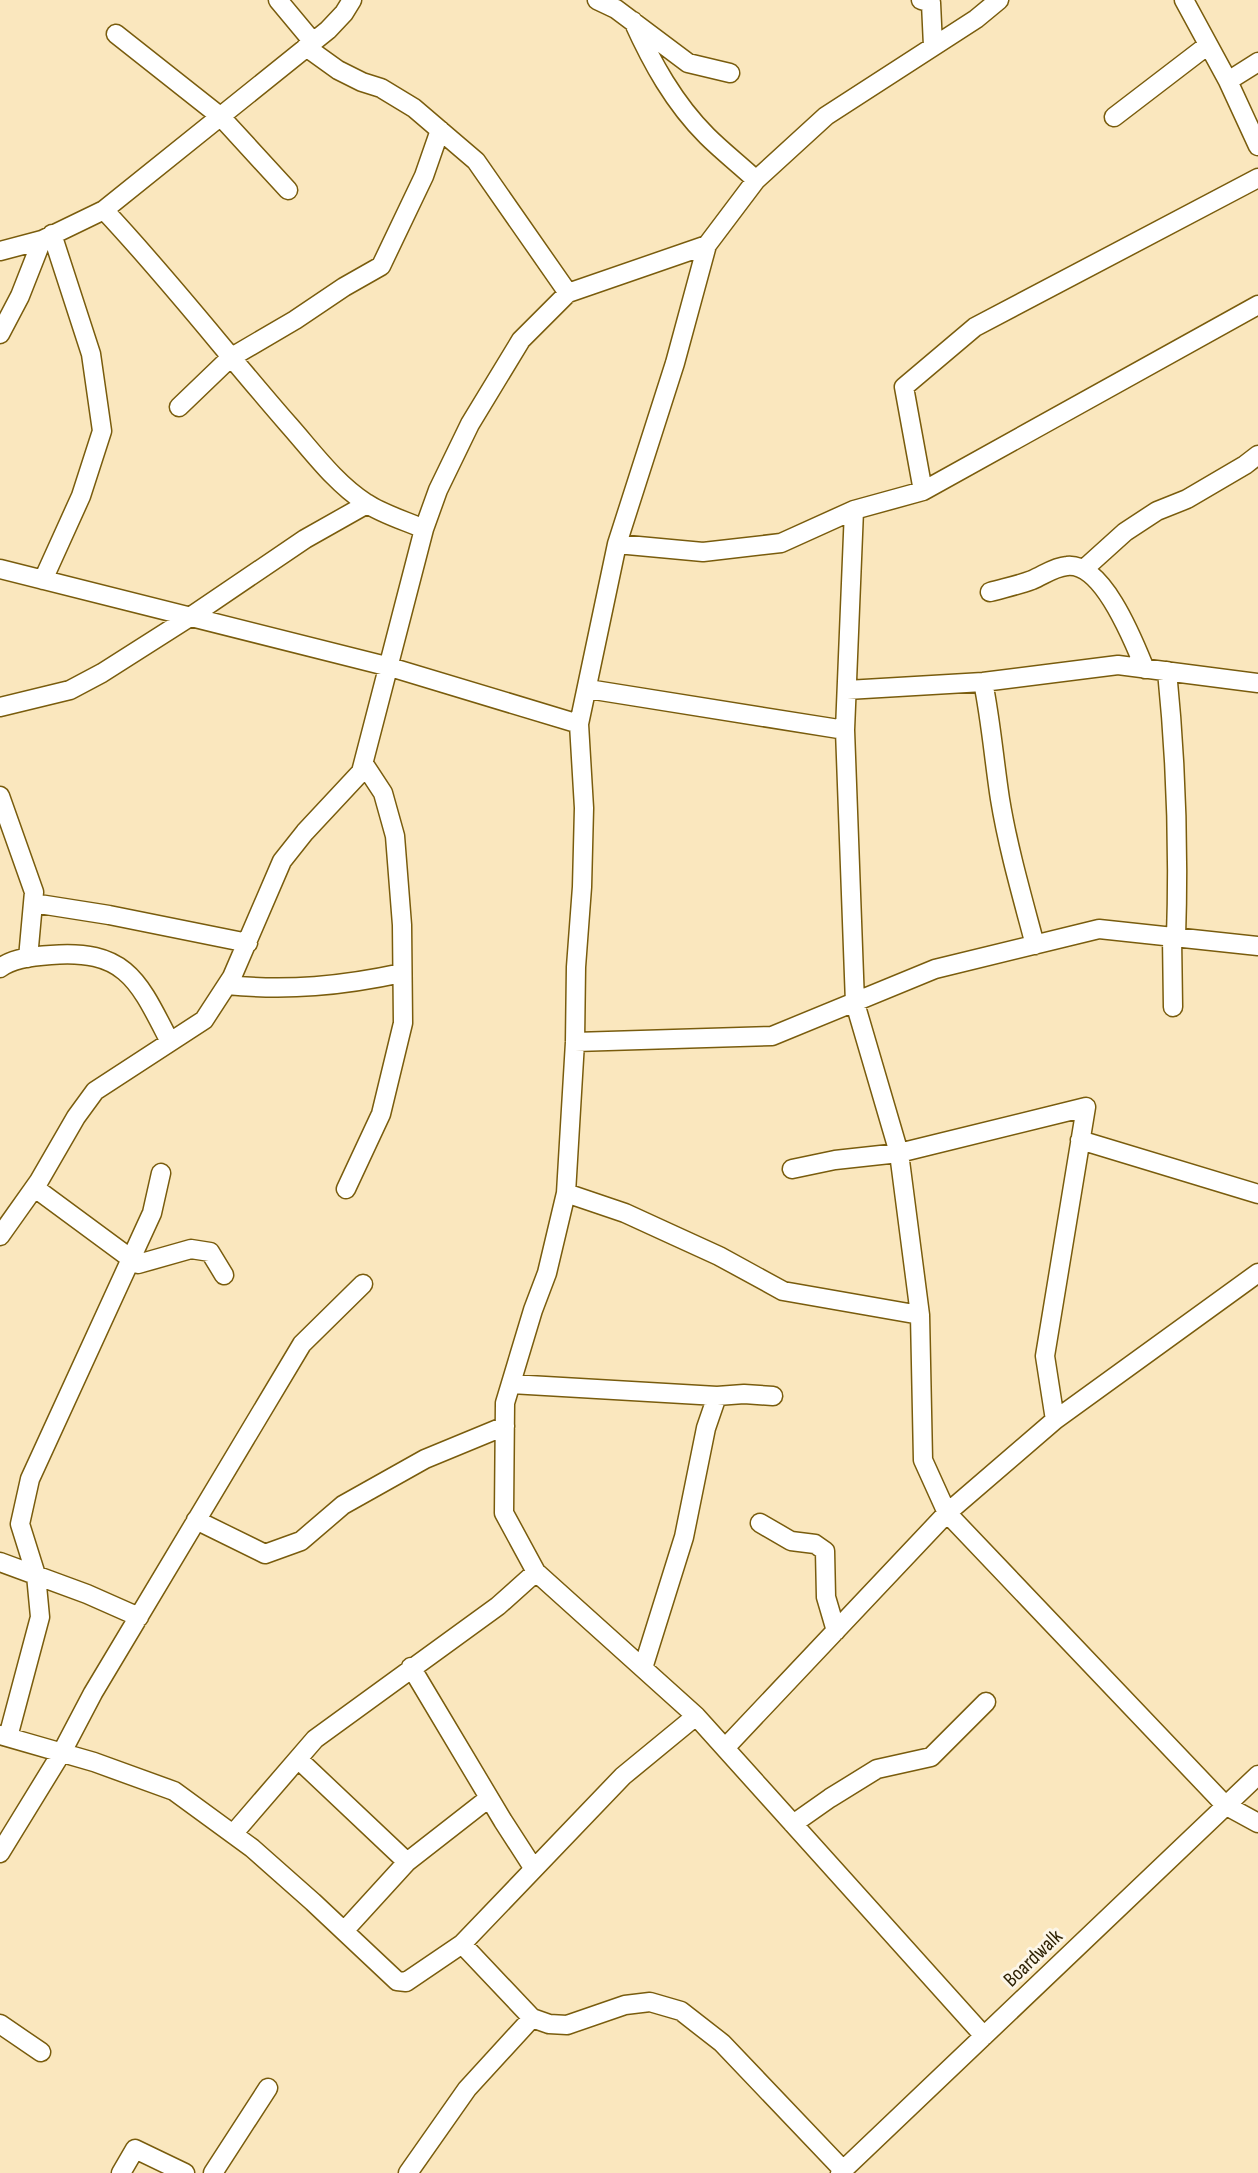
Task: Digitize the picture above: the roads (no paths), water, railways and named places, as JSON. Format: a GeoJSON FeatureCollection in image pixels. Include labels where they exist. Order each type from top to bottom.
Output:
{"type":"FeatureCollection","features":[{"type":"Feature","properties":{"kind":"street"},"geometry":{"type":"LineString","coordinates":[[278,0],[310,44],[338,70],[382,88],[414,108],[476,161],[568,293]]}},
{"type":"Feature","properties":{"kind":"street"},"geometry":{"type":"LineString","coordinates":[[0,251],[47,237],[104,211],[310,44],[344,13],[352,0]]}},
{"type":"Feature","properties":{"kind":"street"},"geometry":{"type":"LineString","coordinates":[[597,0],[616,9],[688,63],[730,73]]}},
{"type":"Feature","properties":{"kind":"street"},"geometry":{"type":"LineString","coordinates":[[984,2036],[696,1716],[536,1572],[504,1513],[505,1403],[547,1273],[566,1193],[582,887],[584,808],[579,724],[617,544],[675,363],[707,245],[756,180],[826,116],[976,19],[999,0]]}},
{"type":"Feature","properties":{"kind":"street"},"geometry":{"type":"LineString","coordinates":[[1184,0],[1228,81],[1258,146]]}},
{"type":"Feature","properties":{"kind":"street"},"geometry":{"type":"LineString","coordinates":[[928,1],[933,46]]}},
{"type":"Feature","properties":{"kind":"street"},"geometry":{"type":"LineString","coordinates":[[633,21],[650,60],[675,97],[706,135],[756,180]]}},
{"type":"Feature","properties":{"kind":"street"},"geometry":{"type":"LineString","coordinates":[[116,34],[220,117],[288,190]]}},
{"type":"Feature","properties":{"kind":"street"},"geometry":{"type":"LineString","coordinates":[[1114,117],[1208,45]]}},
{"type":"Feature","properties":{"kind":"street"},"geometry":{"type":"LineString","coordinates":[[1228,81],[1258,62]]}},
{"type":"Feature","properties":{"kind":"street"},"geometry":{"type":"LineString","coordinates":[[179,407],[230,358],[380,266],[424,176],[440,130]]}},
{"type":"Feature","properties":{"kind":"street"},"geometry":{"type":"LineString","coordinates":[[923,491],[904,387],[975,327],[1258,178]]}},
{"type":"Feature","properties":{"kind":"street"},"geometry":{"type":"LineString","coordinates":[[104,211],[191,307],[230,358],[335,477],[367,504],[424,528]]}},
{"type":"Feature","properties":{"kind":"street"},"geometry":{"type":"LineString","coordinates":[[0,334],[47,237]]}},
{"type":"Feature","properties":{"kind":"street"},"geometry":{"type":"LineString","coordinates":[[43,579],[81,496],[102,431],[91,354],[47,237]]}},
{"type":"Feature","properties":{"kind":"street"},"geometry":{"type":"LineString","coordinates":[[0,1236],[35,1188],[76,1116],[95,1091],[204,1020],[227,985],[282,861],[361,772],[424,528],[438,490],[470,425],[521,340],[568,293],[707,245]]}},
{"type":"Feature","properties":{"kind":"street"},"geometry":{"type":"LineString","coordinates":[[617,544],[703,552],[781,543],[854,510],[923,491],[1258,305]]}},
{"type":"Feature","properties":{"kind":"street"},"geometry":{"type":"LineString","coordinates":[[1084,569],[1125,532],[1157,511],[1187,499],[1245,466],[1258,455]]}},
{"type":"Feature","properties":{"kind":"street"},"geometry":{"type":"LineString","coordinates":[[0,707],[70,690],[102,673],[305,539],[367,504]]}},
{"type":"Feature","properties":{"kind":"street"},"geometry":{"type":"LineString","coordinates":[[854,510],[845,730],[855,1003],[900,1153],[920,1315],[923,1460],[947,1513],[1225,1805],[1258,1823]]}},
{"type":"Feature","properties":{"kind":"street"},"geometry":{"type":"LineString","coordinates":[[990,592],[1032,580],[1052,569],[1069,565],[1084,569],[1117,604],[1145,669]]}},
{"type":"Feature","properties":{"kind":"street"},"geometry":{"type":"LineString","coordinates":[[0,569],[390,667],[579,724]]}},
{"type":"Feature","properties":{"kind":"street"},"geometry":{"type":"LineString","coordinates":[[847,690],[983,682],[1118,665],[1258,683]]}},
{"type":"Feature","properties":{"kind":"street"},"geometry":{"type":"LineString","coordinates":[[1167,671],[1178,822],[1173,1007]]}},
{"type":"Feature","properties":{"kind":"street"},"geometry":{"type":"LineString","coordinates":[[983,682],[992,725],[1000,797],[1010,852],[1035,945]]}},
{"type":"Feature","properties":{"kind":"street"},"geometry":{"type":"LineString","coordinates":[[588,689],[845,730]]}},
{"type":"Feature","properties":{"kind":"street"},"geometry":{"type":"LineString","coordinates":[[346,1189],[381,1114],[403,1023],[402,925],[395,836],[383,793],[364,764]]}},
{"type":"Feature","properties":{"kind":"street"},"geometry":{"type":"LineString","coordinates":[[0,796],[34,892],[29,958]]}},
{"type":"Feature","properties":{"kind":"street"},"geometry":{"type":"LineString","coordinates":[[33,903],[247,943]]}},
{"type":"Feature","properties":{"kind":"street"},"geometry":{"type":"LineString","coordinates":[[575,1042],[772,1036],[936,969],[1098,929],[1258,946]]}},
{"type":"Feature","properties":{"kind":"street"},"geometry":{"type":"LineString","coordinates":[[0,968],[7,963],[29,958],[76,953],[105,959],[124,968],[138,984],[170,1042]]}},
{"type":"Feature","properties":{"kind":"street"},"geometry":{"type":"LineString","coordinates":[[227,985],[272,989],[360,982],[402,973]]}},
{"type":"Feature","properties":{"kind":"street"},"geometry":{"type":"LineString","coordinates":[[792,1169],[835,1160],[900,1153],[1086,1107],[1045,1356],[1055,1420]]}},
{"type":"Feature","properties":{"kind":"street"},"geometry":{"type":"LineString","coordinates":[[1080,1140],[1258,1194]]}},
{"type":"Feature","properties":{"kind":"street"},"geometry":{"type":"LineString","coordinates":[[161,1173],[152,1213],[30,1479],[20,1524],[36,1575],[40,1616],[4,1736],[62,1752],[174,1791],[233,1834],[313,1902],[397,1981],[406,1982],[463,1944],[623,1776],[696,1716]]}},
{"type":"Feature","properties":{"kind":"street"},"geometry":{"type":"LineString","coordinates":[[35,1188],[138,1264],[191,1249],[210,1252],[224,1275]]}},
{"type":"Feature","properties":{"kind":"street"},"geometry":{"type":"LineString","coordinates":[[566,1193],[625,1213],[661,1229],[719,1256],[783,1292],[920,1315]]}},
{"type":"Feature","properties":{"kind":"street"},"geometry":{"type":"LineString","coordinates":[[724,1748],[947,1513],[1055,1420],[1258,1273]]}},
{"type":"Feature","properties":{"kind":"street"},"geometry":{"type":"LineString","coordinates":[[0,1853],[302,1343],[363,1284]]}},
{"type":"Feature","properties":{"kind":"street"},"geometry":{"type":"LineString","coordinates":[[511,1384],[717,1396],[773,1396]]}},
{"type":"Feature","properties":{"kind":"street"},"geometry":{"type":"LineString","coordinates":[[643,1668],[684,1536],[706,1428],[717,1396]]}},
{"type":"Feature","properties":{"kind":"street"},"geometry":{"type":"LineString","coordinates":[[196,1520],[265,1553],[301,1541],[343,1505],[425,1459],[505,1426]]}},
{"type":"Feature","properties":{"kind":"street"},"geometry":{"type":"LineString","coordinates":[[760,1523],[791,1541],[815,1544],[825,1551],[826,1597],[836,1630]]}},
{"type":"Feature","properties":{"kind":"street"},"geometry":{"type":"LineString","coordinates":[[0,1562],[87,1594],[139,1617]]}},
{"type":"Feature","properties":{"kind":"street"},"geometry":{"type":"LineString","coordinates":[[233,1834],[315,1740],[411,1667],[498,1606],[536,1572]]}},
{"type":"Feature","properties":{"kind":"street"},"geometry":{"type":"LineString","coordinates":[[411,1667],[534,1869]]}},
{"type":"Feature","properties":{"kind":"street"},"geometry":{"type":"LineString","coordinates":[[793,1824],[877,1769],[930,1757],[986,1702]]}},
{"type":"Feature","properties":{"kind":"street"},"geometry":{"type":"LineString","coordinates":[[298,1759],[407,1861]]}},
{"type":"Feature","properties":{"kind":"street","name":"Boardwalk"},"geometry":{"type":"LineString","coordinates":[[841,2172],[1258,1776]]}},
{"type":"Feature","properties":{"kind":"street"},"geometry":{"type":"LineString","coordinates":[[344,1931],[407,1861],[489,1798]]}},
{"type":"Feature","properties":{"kind":"street"},"geometry":{"type":"LineString","coordinates":[[463,1944],[532,2018],[549,2024],[567,2025],[625,2005],[650,2001],[681,2011],[722,2043],[841,2172]]}},
{"type":"Feature","properties":{"kind":"street"},"geometry":{"type":"LineString","coordinates":[[408,2173],[467,2090],[532,2018]]}},
{"type":"Feature","properties":{"kind":"street"},"geometry":{"type":"LineString","coordinates":[[0,2024],[41,2052]]}},
{"type":"Feature","properties":{"kind":"street"},"geometry":{"type":"LineString","coordinates":[[213,2173],[268,2088]]}},
{"type":"Feature","properties":{"kind":"street"},"geometry":{"type":"LineString","coordinates":[[121,2173],[135,2149],[186,2173]]}}]}
